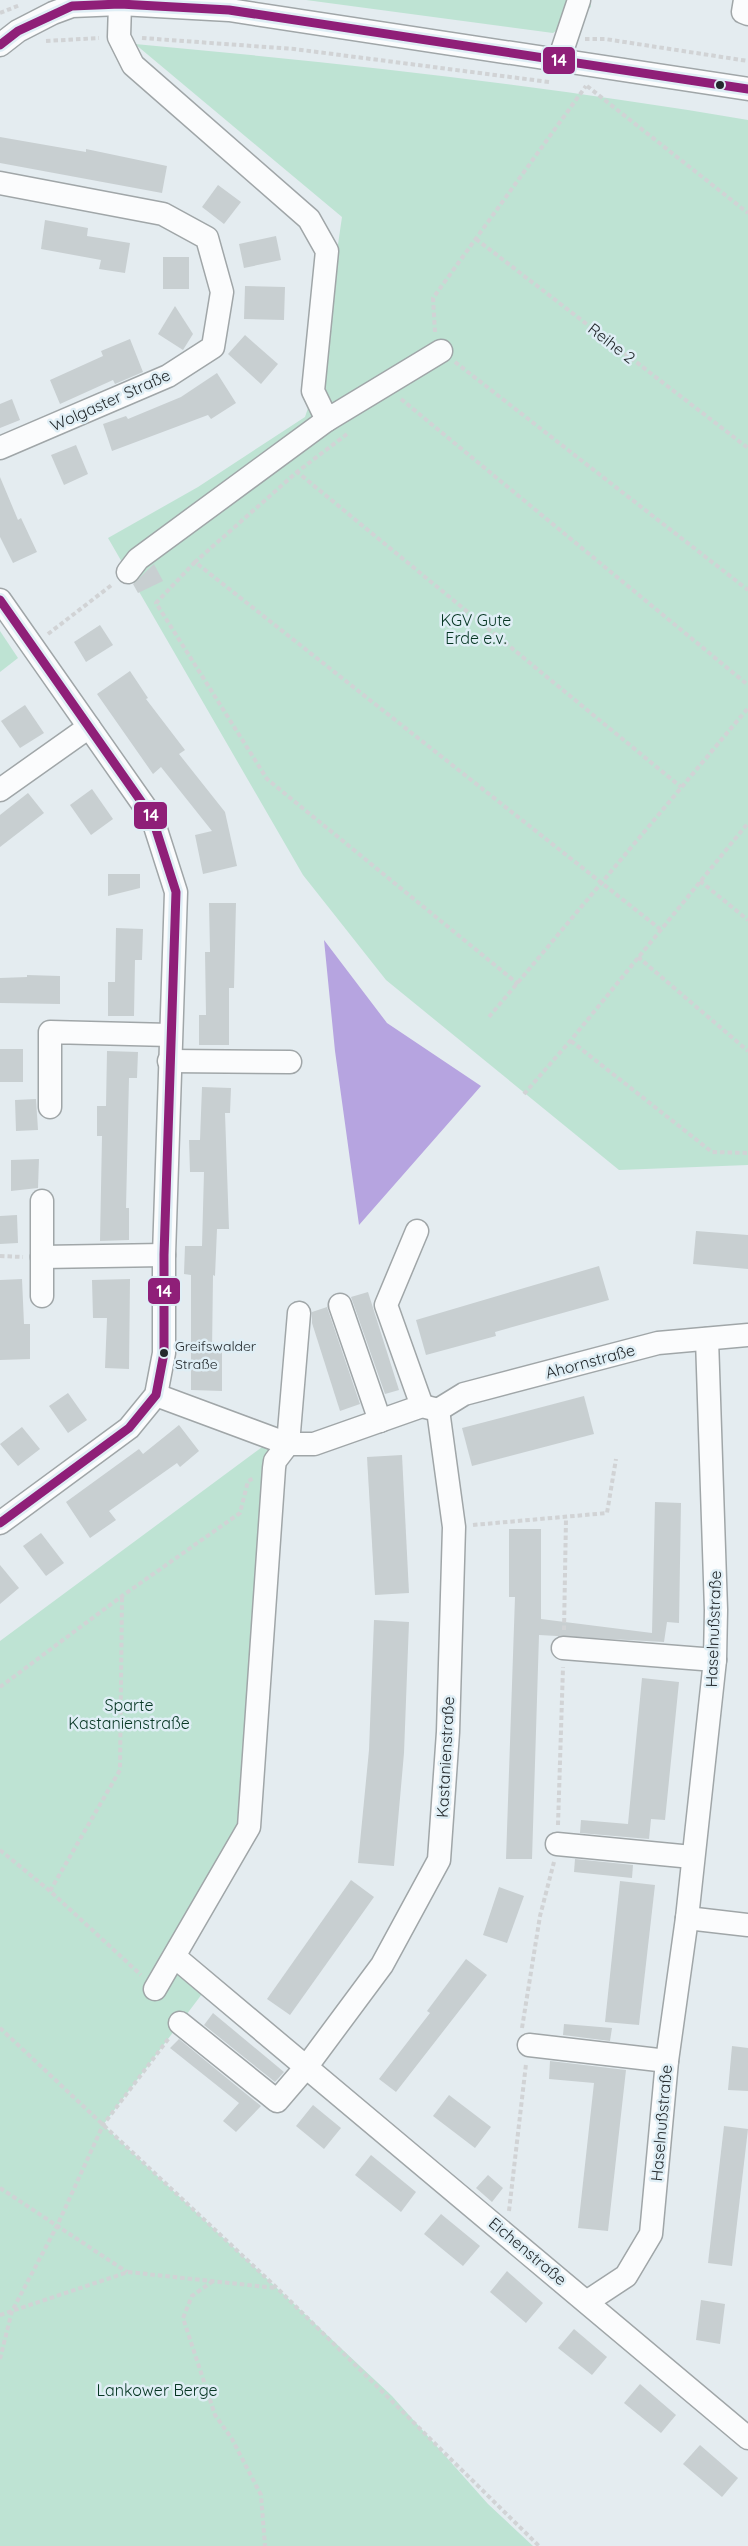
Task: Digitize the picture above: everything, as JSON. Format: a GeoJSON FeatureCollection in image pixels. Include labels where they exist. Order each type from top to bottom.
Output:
{"type":"FeatureCollection","features":[{"type":"Feature","properties":{"kind":"street"},"geometry":{"type":"LineString","coordinates":[[562,49],[579,0]]}},
{"type":"Feature","properties":{"kind":"street"},"geometry":{"type":"LineString","coordinates":[[745,0],[743,12],[748,14]]}},
{"type":"Feature","properties":{"kind":"street"},"geometry":{"type":"LineString","coordinates":[[120,4],[119,37],[133,65],[309,219],[327,251],[313,391],[327,420]]}},
{"type":"Feature","properties":{"kind":"street"},"geometry":{"type":"LineString","coordinates":[[0,45],[18,31],[72,6],[120,4],[229,9],[416,40],[562,49],[586,79],[720,83],[748,90]]}},
{"type":"Feature","properties":{"kind":"street","name":"Wolgaster Straße"},"geometry":{"type":"LineString","coordinates":[[0,183],[163,214],[207,238],[222,292],[213,347],[168,376],[0,448]]}},
{"type":"Feature","properties":{"kind":"street"},"geometry":{"type":"LineString","coordinates":[[128,572],[138,559],[276,455],[383,384],[441,351]]}},
{"type":"Feature","properties":{"kind":"street"},"geometry":{"type":"LineString","coordinates":[[0,600],[152,818],[176,892],[169,1061],[164,1353],[156,1395],[129,1428],[0,1523]]}},
{"type":"Feature","properties":{"kind":"street"},"geometry":{"type":"LineString","coordinates":[[0,790],[89,727]]}},
{"type":"Feature","properties":{"kind":"street"},"geometry":{"type":"LineString","coordinates":[[50,1107],[50,1032],[170,1035]]}},
{"type":"Feature","properties":{"kind":"street"},"geometry":{"type":"LineString","coordinates":[[169,1061],[290,1062]]}},
{"type":"Feature","properties":{"kind":"street"},"geometry":{"type":"LineString","coordinates":[[42,1201],[42,1296]]}},
{"type":"Feature","properties":{"kind":"street","name":"Kastanienstraße"},"geometry":{"type":"LineString","coordinates":[[180,2023],[277,2101],[307,2066],[382,1965],[438,1860],[448,1732],[454,1527],[430,1408],[386,1305],[417,1231]]}},
{"type":"Feature","properties":{"kind":"street"},"geometry":{"type":"LineString","coordinates":[[42,1257],[164,1255]]}},
{"type":"Feature","properties":{"kind":"street"},"geometry":{"type":"LineString","coordinates":[[340,1305],[380,1421]]}},
{"type":"Feature","properties":{"kind":"street"},"geometry":{"type":"LineString","coordinates":[[155,1989],[249,1827],[273,1468],[275,1461],[288,1444],[299,1313]]}},
{"type":"Feature","properties":{"kind":"street","name":"Ahornstraße"},"geometry":{"type":"LineString","coordinates":[[288,1444],[315,1444],[380,1421],[430,1408],[464,1394],[646,1346],[748,1335]]}},
{"type":"Feature","properties":{"kind":"street","name":"Haselnußstraße"},"geometry":{"type":"LineString","coordinates":[[588,2301],[626,2276],[651,2234],[667,2061],[687,1918],[715,1660],[716,1610],[707,1339]]}},
{"type":"Feature","properties":{"kind":"street"},"geometry":{"type":"LineString","coordinates":[[156,1395],[288,1444]]}},
{"type":"Feature","properties":{"kind":"street"},"geometry":{"type":"LineString","coordinates":[[563,1648],[715,1660]]}},
{"type":"Feature","properties":{"kind":"street"},"geometry":{"type":"LineString","coordinates":[[557,1844],[692,1857]]}},
{"type":"Feature","properties":{"kind":"street"},"geometry":{"type":"LineString","coordinates":[[687,1918],[748,1925]]}},
{"type":"Feature","properties":{"kind":"street","name":"Eichenstraße"},"geometry":{"type":"LineString","coordinates":[[175,1957],[507,2233],[748,2438]]}},
{"type":"Feature","properties":{"kind":"street"},"geometry":{"type":"LineString","coordinates":[[529,2045],[667,2061]]}},
{"type":"Feature","properties":{"kind":"path"},"geometry":{"type":"LineString","coordinates":[[18,31],[36,41],[119,37],[294,49],[553,82]]}},
{"type":"Feature","properties":{"kind":"path"},"geometry":{"type":"LineString","coordinates":[[562,49],[605,39],[748,61]]}},
{"type":"Feature","properties":{"kind":"path"},"geometry":{"type":"LineString","coordinates":[[748,213],[586,79],[433,298],[434,331],[441,351],[748,590]]}},
{"type":"Feature","properties":{"kind":"path","name":"Reihe 2"},"geometry":{"type":"LineString","coordinates":[[476,239],[747,445]]}},
{"type":"Feature","properties":{"kind":"path"},"geometry":{"type":"LineString","coordinates":[[383,384],[748,685]]}},
{"type":"Feature","properties":{"kind":"path"},"geometry":{"type":"LineString","coordinates":[[352,430],[297,472],[195,562],[156,603],[267,779],[519,984]]}},
{"type":"Feature","properties":{"kind":"path"},"geometry":{"type":"LineString","coordinates":[[276,455],[681,787]]}},
{"type":"Feature","properties":{"kind":"path"},"geometry":{"type":"LineString","coordinates":[[195,562],[660,929]]}},
{"type":"Feature","properties":{"kind":"path"},"geometry":{"type":"LineString","coordinates":[[32,646],[128,572]]}},
{"type":"Feature","properties":{"kind":"path"},"geometry":{"type":"LineString","coordinates":[[489,1017],[748,708]]}},
{"type":"Feature","properties":{"kind":"path"},"geometry":{"type":"LineString","coordinates":[[524,1094],[571,1040],[748,823]]}},
{"type":"Feature","properties":{"kind":"path"},"geometry":{"type":"LineString","coordinates":[[700,881],[748,920]]}},
{"type":"Feature","properties":{"kind":"path"},"geometry":{"type":"LineString","coordinates":[[638,957],[748,1051]]}},
{"type":"Feature","properties":{"kind":"path"},"geometry":{"type":"LineString","coordinates":[[571,1040],[712,1152],[748,1153]]}},
{"type":"Feature","properties":{"kind":"path"},"geometry":{"type":"LineString","coordinates":[[454,1527],[607,1513],[616,1459]]}},
{"type":"Feature","properties":{"kind":"path"},"geometry":{"type":"LineString","coordinates":[[0,1687],[122,1596],[240,1513],[248,1481],[273,1468]]}},
{"type":"Feature","properties":{"kind":"path"},"geometry":{"type":"LineString","coordinates":[[507,2233],[529,2045],[521,2032],[540,1917],[557,1844],[566,1518]]}},
{"type":"Feature","properties":{"kind":"path"},"geometry":{"type":"LineString","coordinates":[[50,1891],[120,1770],[122,1596]]}},
{"type":"Feature","properties":{"kind":"path"},"geometry":{"type":"LineString","coordinates":[[0,1850],[50,1891],[155,1989]]}},
{"type":"Feature","properties":{"kind":"path"},"geometry":{"type":"LineString","coordinates":[[0,2359],[12,2311],[57,2226],[103,2125],[180,2023]]}},
{"type":"Feature","properties":{"kind":"path"},"geometry":{"type":"LineString","coordinates":[[0,2028],[277,2288],[539,2546]]}},
{"type":"Feature","properties":{"kind":"path"},"geometry":{"type":"LineString","coordinates":[[0,2188],[128,2272]]}},
{"type":"Feature","properties":{"kind":"path"},"geometry":{"type":"LineString","coordinates":[[0,2315],[128,2272],[277,2288]]}},
{"type":"Feature","properties":{"kind":"path"},"geometry":{"type":"LineString","coordinates":[[213,2281],[192,2296],[183,2318],[214,2415],[232,2439],[261,2495],[265,2546]]}},
{"type":"Feature","properties":{"kind":"green space"},"geometry":{"type":"Polygon","coordinates":[[[306,0],[590,0],[591,7],[553,33],[306,0]]]}},
{"type":"Feature","properties":{"kind":"green space","name":"KGV Gute Erde e.v."},"geometry":{"type":"Polygon","coordinates":[[[135,44],[442,76],[672,107],[748,120],[748,1165],[619,1170],[386,980],[303,875],[108,538],[198,487],[305,417],[319,375],[342,217],[135,44]]]}},
{"type":"Feature","properties":{"kind":"green space"},"geometry":{"type":"Polygon","coordinates":[[[0,631],[18,658],[0,672],[0,631]]]}},
{"type":"Feature","properties":{"kind":"green space"},"geometry":{"type":"Polygon","coordinates":[[[269,1442],[254,1827],[187,1947],[205,1990],[103,2125],[392,2396],[488,2504],[533,2546],[0,2546],[0,1641],[269,1442]]]}},
{"type":"Feature","properties":{"kind":"shaded area"},"geometry":{"type":"Polygon","coordinates":[[[324,940],[387,1023],[481,1086],[359,1225],[335,1051],[324,940]]]}},
{"type":"Feature","properties":{"kind":"building"},"geometry":{"type":"Polygon","coordinates":[[[0,137],[86,152],[86,149],[167,166],[162,193],[0,163],[0,137]]]}},
{"type":"Feature","properties":{"kind":"building"},"geometry":{"type":"Polygon","coordinates":[[[218,185],[241,202],[224,224],[202,207],[218,185]]]}},
{"type":"Feature","properties":{"kind":"building"},"geometry":{"type":"Polygon","coordinates":[[[45,220],[88,228],[87,236],[130,243],[125,273],[99,269],[101,260],[41,249],[45,220]]]}},
{"type":"Feature","properties":{"kind":"building"},"geometry":{"type":"Polygon","coordinates":[[[276,236],[281,260],[244,268],[239,244],[276,236]]]}},
{"type":"Feature","properties":{"kind":"building"},"geometry":{"type":"Polygon","coordinates":[[[163,257],[189,257],[189,289],[163,289],[163,257]]]}},
{"type":"Feature","properties":{"kind":"building"},"geometry":{"type":"Polygon","coordinates":[[[245,286],[285,287],[284,320],[244,319],[245,286]]]}},
{"type":"Feature","properties":{"kind":"building"},"geometry":{"type":"Polygon","coordinates":[[[175,306],[193,334],[183,350],[158,334],[175,306]]]}},
{"type":"Feature","properties":{"kind":"building"},"geometry":{"type":"Polygon","coordinates":[[[245,335],[278,364],[261,384],[228,354],[245,335]]]}},
{"type":"Feature","properties":{"kind":"building"},"geometry":{"type":"Polygon","coordinates":[[[130,339],[143,372],[115,384],[113,380],[60,404],[50,380],[103,356],[101,351],[130,339]]]}},
{"type":"Feature","properties":{"kind":"building"},"geometry":{"type":"Polygon","coordinates":[[[217,373],[236,403],[211,419],[208,415],[112,451],[103,424],[126,416],[128,419],[181,397],[217,373]]]}},
{"type":"Feature","properties":{"kind":"building"},"geometry":{"type":"Polygon","coordinates":[[[12,399],[20,420],[0,428],[0,404],[12,399]]]}},
{"type":"Feature","properties":{"kind":"building"},"geometry":{"type":"Polygon","coordinates":[[[76,445],[88,474],[64,485],[51,455],[76,445]]]}},
{"type":"Feature","properties":{"kind":"building"},"geometry":{"type":"Polygon","coordinates":[[[0,477],[18,520],[21,518],[37,552],[13,563],[0,537],[0,477]]]}},
{"type":"Feature","properties":{"kind":"building"},"geometry":{"type":"Polygon","coordinates":[[[154,564],[163,581],[138,593],[133,584],[154,564]]]}},
{"type":"Feature","properties":{"kind":"building"},"geometry":{"type":"Polygon","coordinates":[[[100,625],[113,645],[86,662],[74,642],[100,625]]]}},
{"type":"Feature","properties":{"kind":"building"},"geometry":{"type":"Polygon","coordinates":[[[130,671],[148,698],[146,699],[185,750],[179,754],[225,812],[237,866],[203,874],[195,835],[212,831],[161,767],[153,774],[97,694],[130,671]]]}},
{"type":"Feature","properties":{"kind":"building"},"geometry":{"type":"Polygon","coordinates":[[[25,705],[44,733],[20,748],[1,721],[25,705]]]}},
{"type":"Feature","properties":{"kind":"building"},"geometry":{"type":"Polygon","coordinates":[[[92,789],[113,819],[91,835],[70,805],[92,789]]]}},
{"type":"Feature","properties":{"kind":"building"},"geometry":{"type":"Polygon","coordinates":[[[28,793],[44,813],[0,847],[0,815],[28,793]]]}},
{"type":"Feature","properties":{"kind":"building"},"geometry":{"type":"Polygon","coordinates":[[[108,874],[140,874],[140,888],[108,896],[108,874]]]}},
{"type":"Feature","properties":{"kind":"building"},"geometry":{"type":"Polygon","coordinates":[[[209,903],[236,903],[234,988],[229,988],[229,1045],[199,1045],[199,1015],[206,1015],[205,952],[210,952],[209,903]]]}},
{"type":"Feature","properties":{"kind":"building"},"geometry":{"type":"Polygon","coordinates":[[[116,928],[143,929],[142,960],[135,960],[134,1016],[108,1016],[108,982],[115,982],[116,928]]]}},
{"type":"Feature","properties":{"kind":"building"},"geometry":{"type":"Polygon","coordinates":[[[27,975],[60,976],[60,1004],[0,1003],[0,978],[27,977],[27,975]]]}},
{"type":"Feature","properties":{"kind":"building"},"geometry":{"type":"Polygon","coordinates":[[[0,1049],[23,1049],[23,1082],[0,1082],[0,1049]]]}},
{"type":"Feature","properties":{"kind":"building"},"geometry":{"type":"Polygon","coordinates":[[[107,1051],[138,1052],[137,1078],[129,1078],[126,1208],[129,1208],[129,1240],[100,1241],[102,1136],[97,1136],[97,1106],[106,1106],[107,1051]]]}},
{"type":"Feature","properties":{"kind":"building"},"geometry":{"type":"Polygon","coordinates":[[[202,1087],[231,1088],[230,1113],[225,1113],[229,1229],[217,1229],[215,1276],[213,1275],[212,1352],[222,1352],[222,1391],[191,1390],[191,1275],[184,1274],[185,1246],[202,1246],[204,1172],[190,1172],[189,1140],[200,1140],[202,1087]]]}},
{"type":"Feature","properties":{"kind":"building"},"geometry":{"type":"Polygon","coordinates":[[[36,1099],[38,1130],[16,1131],[15,1100],[36,1099]]]}},
{"type":"Feature","properties":{"kind":"building"},"geometry":{"type":"Polygon","coordinates":[[[39,1159],[38,1188],[11,1191],[11,1160],[39,1159]]]}},
{"type":"Feature","properties":{"kind":"building"},"geometry":{"type":"Polygon","coordinates":[[[17,1215],[18,1243],[0,1244],[0,1216],[17,1215]]]}},
{"type":"Feature","properties":{"kind":"building"},"geometry":{"type":"Polygon","coordinates":[[[696,1231],[748,1235],[748,1269],[693,1264],[696,1231]]]}},
{"type":"Feature","properties":{"kind":"building"},"geometry":{"type":"Polygon","coordinates":[[[599,1266],[609,1300],[495,1332],[496,1336],[426,1355],[416,1320],[599,1266]]]}},
{"type":"Feature","properties":{"kind":"building"},"geometry":{"type":"Polygon","coordinates":[[[22,1279],[24,1324],[30,1324],[30,1359],[0,1360],[0,1280],[22,1279]]]}},
{"type":"Feature","properties":{"kind":"building"},"geometry":{"type":"Polygon","coordinates":[[[130,1279],[129,1369],[105,1368],[107,1318],[93,1318],[92,1280],[130,1279]]]}},
{"type":"Feature","properties":{"kind":"building"},"geometry":{"type":"Polygon","coordinates":[[[368,1292],[399,1390],[385,1394],[351,1297],[368,1292]]]}},
{"type":"Feature","properties":{"kind":"building"},"geometry":{"type":"Polygon","coordinates":[[[327,1307],[360,1404],[340,1411],[312,1323],[312,1312],[327,1307]]]}},
{"type":"Feature","properties":{"kind":"building"},"geometry":{"type":"Polygon","coordinates":[[[68,1393],[87,1420],[68,1433],[49,1406],[68,1393]]]}},
{"type":"Feature","properties":{"kind":"building"},"geometry":{"type":"Polygon","coordinates":[[[584,1396],[594,1434],[472,1466],[462,1428],[584,1396]]]}},
{"type":"Feature","properties":{"kind":"building"},"geometry":{"type":"Polygon","coordinates":[[[179,1425],[199,1451],[180,1467],[177,1463],[109,1511],[116,1520],[90,1538],[66,1502],[139,1449],[143,1454],[179,1425]]]}},
{"type":"Feature","properties":{"kind":"building"},"geometry":{"type":"Polygon","coordinates":[[[22,1427],[40,1449],[18,1466],[0,1444],[22,1427]]]}},
{"type":"Feature","properties":{"kind":"building"},"geometry":{"type":"Polygon","coordinates":[[[402,1455],[409,1593],[375,1595],[367,1457],[402,1455]]]}},
{"type":"Feature","properties":{"kind":"building"},"geometry":{"type":"Polygon","coordinates":[[[655,1502],[681,1503],[679,1623],[667,1622],[664,1642],[539,1635],[532,1859],[506,1859],[515,1597],[509,1597],[509,1529],[541,1529],[541,1619],[652,1633],[655,1502]]]}},
{"type":"Feature","properties":{"kind":"building"},"geometry":{"type":"Polygon","coordinates":[[[41,1533],[64,1563],[46,1576],[23,1546],[41,1533]]]}},
{"type":"Feature","properties":{"kind":"building"},"geometry":{"type":"Polygon","coordinates":[[[0,1565],[19,1588],[0,1604],[0,1565]]]}},
{"type":"Feature","properties":{"kind":"building"},"geometry":{"type":"Polygon","coordinates":[[[374,1620],[409,1622],[404,1753],[394,1866],[358,1863],[369,1750],[374,1620]]]}},
{"type":"Feature","properties":{"kind":"building"},"geometry":{"type":"Polygon","coordinates":[[[642,1678],[679,1682],[665,1820],[651,1819],[649,1839],[580,1833],[581,1820],[628,1824],[642,1678]]]}},
{"type":"Feature","properties":{"kind":"building"},"geometry":{"type":"Polygon","coordinates":[[[575,1859],[633,1865],[632,1878],[574,1872],[575,1859]]]}},
{"type":"Feature","properties":{"kind":"building"},"geometry":{"type":"Polygon","coordinates":[[[351,1880],[374,1897],[290,2015],[267,1999],[351,1880]]]}},
{"type":"Feature","properties":{"kind":"building"},"geometry":{"type":"Polygon","coordinates":[[[620,1881],[655,1885],[639,2025],[605,2022],[620,1881]]]}},
{"type":"Feature","properties":{"kind":"building"},"geometry":{"type":"Polygon","coordinates":[[[499,1887],[524,1896],[507,1943],[483,1935],[499,1887]]]}},
{"type":"Feature","properties":{"kind":"building"},"geometry":{"type":"Polygon","coordinates":[[[466,1959],[487,1975],[396,2092],[379,2079],[430,2013],[427,2011],[466,1959]]]}},
{"type":"Feature","properties":{"kind":"building"},"geometry":{"type":"Polygon","coordinates":[[[213,2013],[284,2072],[275,2082],[204,2025],[213,2013]]]}},
{"type":"Feature","properties":{"kind":"building"},"geometry":{"type":"Polygon","coordinates":[[[564,2024],[612,2028],[610,2041],[563,2035],[564,2024]]]}},
{"type":"Feature","properties":{"kind":"building"},"geometry":{"type":"Polygon","coordinates":[[[179,2039],[261,2106],[236,2132],[223,2121],[239,2103],[170,2048],[179,2039]]]}},
{"type":"Feature","properties":{"kind":"building"},"geometry":{"type":"Polygon","coordinates":[[[732,2046],[748,2048],[748,2091],[728,2090],[732,2046]]]}},
{"type":"Feature","properties":{"kind":"building"},"geometry":{"type":"Polygon","coordinates":[[[550,2061],[626,2070],[608,2231],[578,2228],[594,2083],[549,2079],[550,2061]]]}},
{"type":"Feature","properties":{"kind":"building"},"geometry":{"type":"Polygon","coordinates":[[[449,2095],[491,2127],[475,2148],[433,2116],[449,2095]]]}},
{"type":"Feature","properties":{"kind":"building"},"geometry":{"type":"Polygon","coordinates":[[[313,2105],[341,2128],[324,2149],[296,2126],[313,2105]]]}},
{"type":"Feature","properties":{"kind":"building"},"geometry":{"type":"Polygon","coordinates":[[[724,2126],[748,2129],[732,2266],[708,2263],[724,2126]]]}},
{"type":"Feature","properties":{"kind":"building"},"geometry":{"type":"Polygon","coordinates":[[[371,2155],[416,2192],[401,2212],[355,2175],[371,2155]]]}},
{"type":"Feature","properties":{"kind":"building"},"geometry":{"type":"Polygon","coordinates":[[[488,2175],[503,2188],[492,2202],[476,2188],[488,2175]]]}},
{"type":"Feature","properties":{"kind":"building"},"geometry":{"type":"Polygon","coordinates":[[[441,2214],[480,2246],[463,2266],[424,2234],[441,2214]]]}},
{"type":"Feature","properties":{"kind":"building"},"geometry":{"type":"Polygon","coordinates":[[[507,2271],[543,2303],[526,2323],[490,2292],[507,2271]]]}},
{"type":"Feature","properties":{"kind":"building"},"geometry":{"type":"Polygon","coordinates":[[[701,2300],[725,2304],[720,2344],[696,2340],[701,2300]]]}},
{"type":"Feature","properties":{"kind":"building"},"geometry":{"type":"Polygon","coordinates":[[[574,2329],[607,2357],[592,2375],[558,2348],[574,2329]]]}},
{"type":"Feature","properties":{"kind":"building"},"geometry":{"type":"Polygon","coordinates":[[[640,2384],[676,2415],[661,2433],[624,2403],[640,2384]]]}},
{"type":"Feature","properties":{"kind":"building"},"geometry":{"type":"Polygon","coordinates":[[[700,2445],[738,2478],[722,2497],[683,2464],[700,2445]]]}},
{"type":"Feature","properties":{"kind":"transit line","name":"14"},"geometry":{"type":"LineString","coordinates":[[0,45],[18,31],[72,6],[120,4],[229,10],[748,89]]}},
{"type":"Feature","properties":{"kind":"transit line","name":"14"},"geometry":{"type":"LineString","coordinates":[[0,600],[152,817],[176,892],[164,1255],[164,1353],[156,1395],[129,1428],[0,1523]]}},
{"type":"Feature","properties":{"kind":"place","name":"Greifswalder Straße"},"geometry":{"type":"Point","coordinates":[164,1353]}},
{"type":"Feature","properties":{"kind":"park label","name":"Sparte Kastanienstraße"},"geometry":{"type":"Point","coordinates":[129,1714]}},
{"type":"Feature","properties":{"kind":"park label","name":"Lankower Berge"},"geometry":{"type":"Point","coordinates":[157,2390]}}]}
